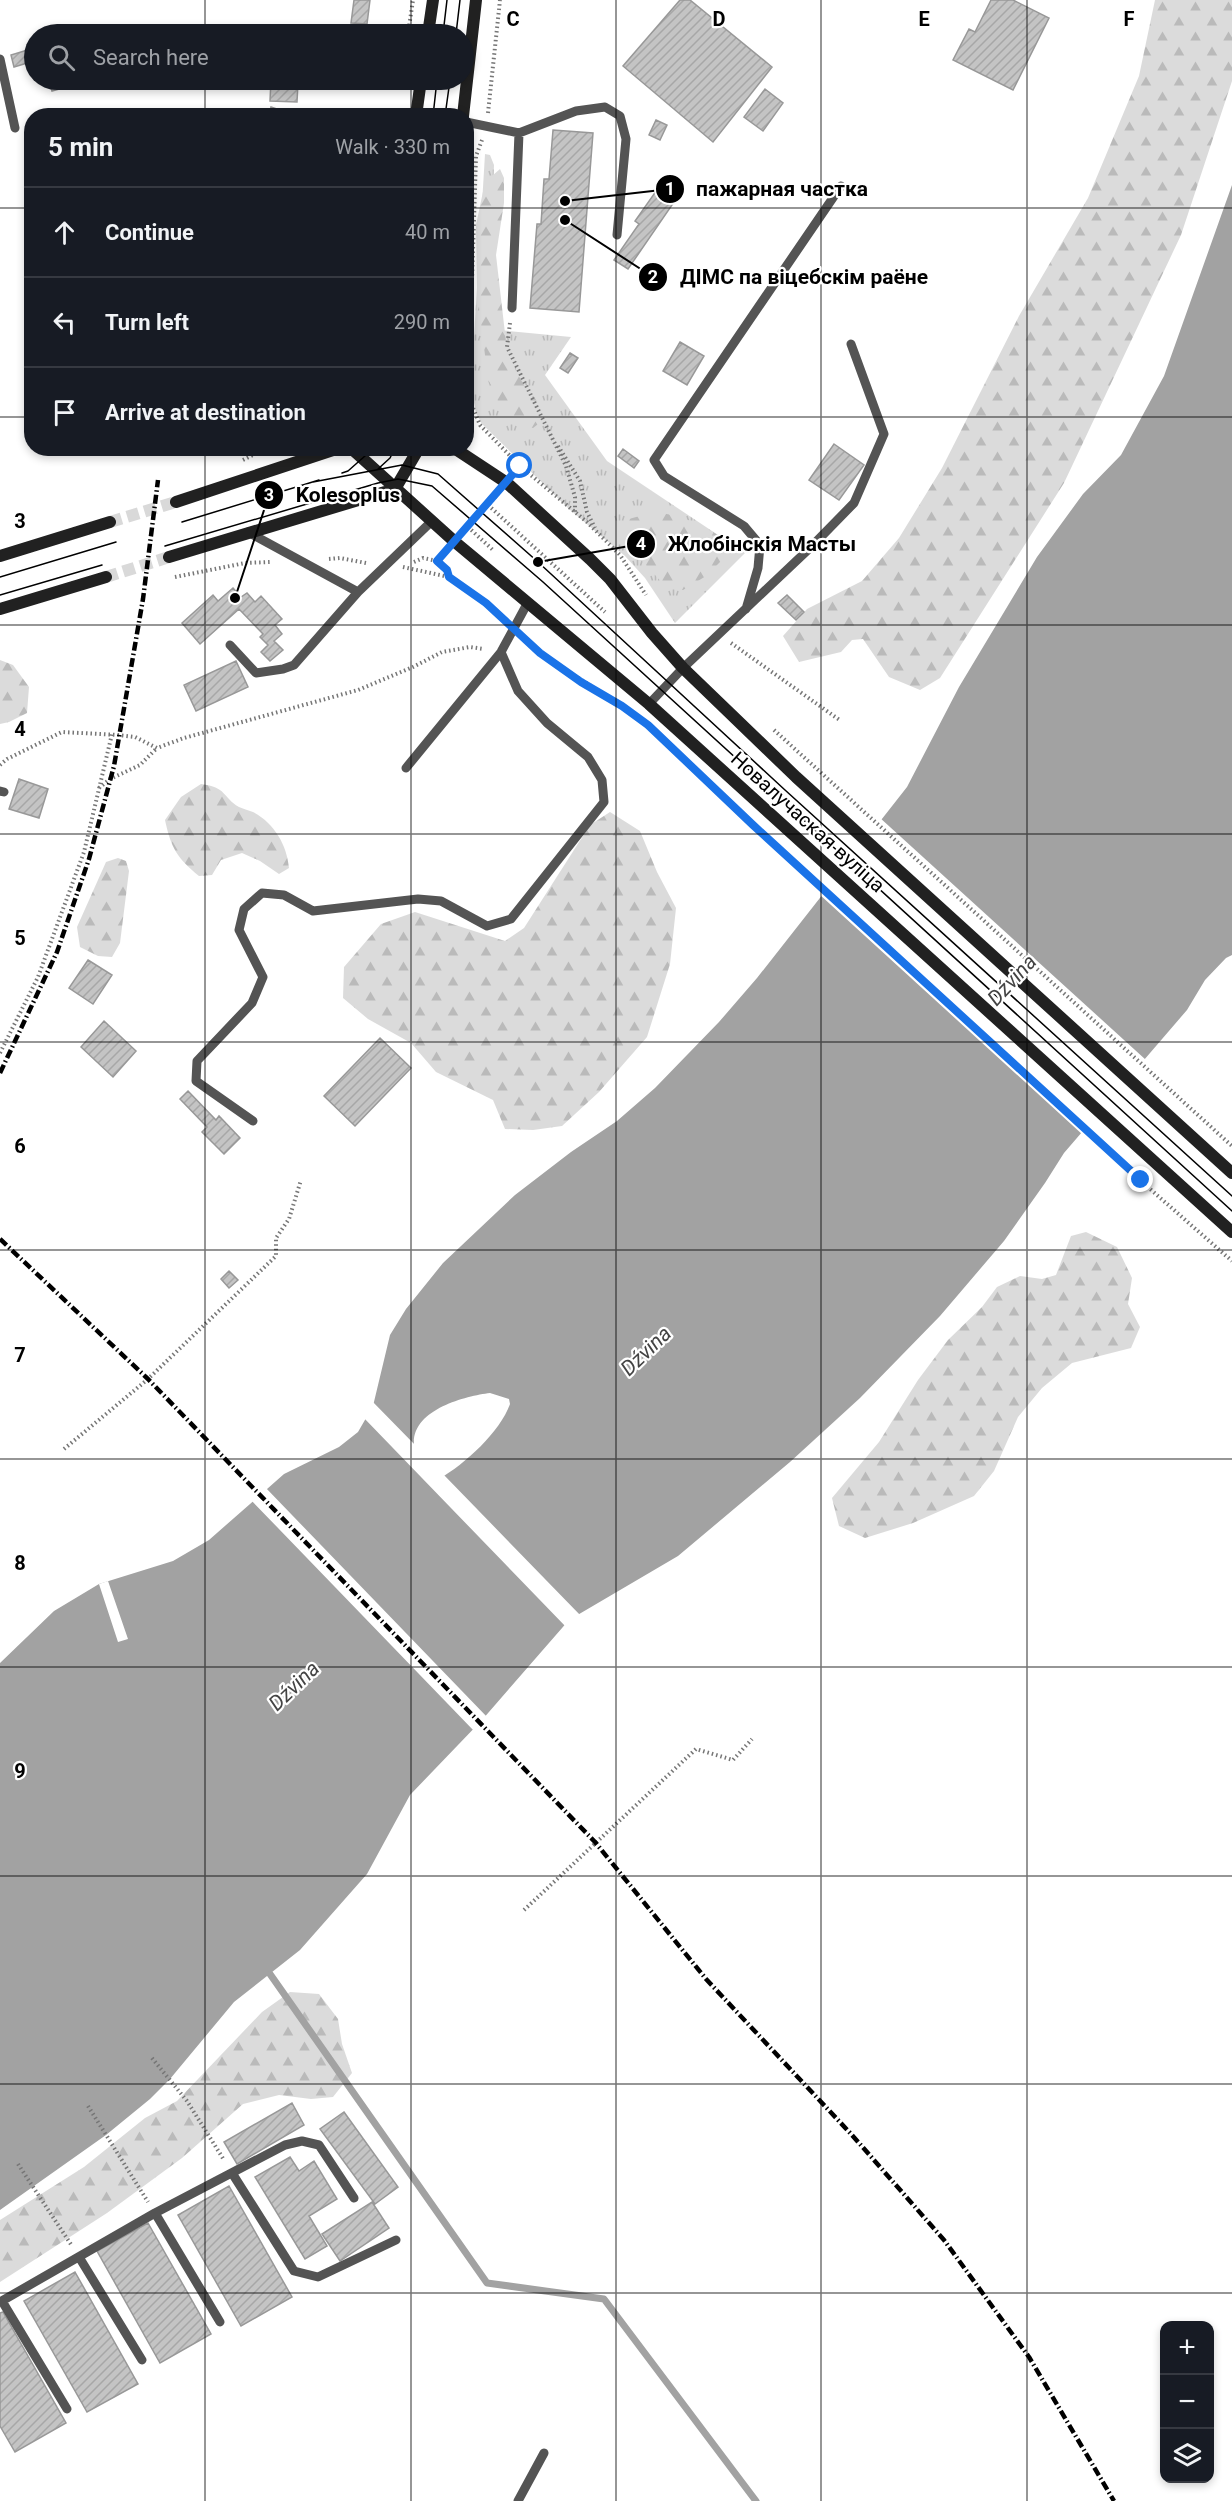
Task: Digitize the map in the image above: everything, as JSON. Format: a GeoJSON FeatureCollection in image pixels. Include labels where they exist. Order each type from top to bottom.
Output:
{"type":"FeatureCollection","features":[{"type":"Feature","properties":{"kind":"main road"},"geometry":{"type":"LineString","coordinates":[[429,24],[433,0]]}},
{"type":"Feature","properties":{"kind":"main road"},"geometry":{"type":"LineString","coordinates":[[473,24],[476,0]]}},
{"type":"Feature","properties":{"kind":"main road"},"geometry":{"type":"LineString","coordinates":[[417,108],[420,90]]}},
{"type":"Feature","properties":{"kind":"main road"},"geometry":{"type":"LineString","coordinates":[[464,108],[466,90]]}},
{"type":"Feature","properties":{"kind":"main road"},"geometry":{"type":"LineString","coordinates":[[176,502],[315,456]]}},
{"type":"Feature","properties":{"kind":"main road","name":"Новалучаская вуліца"},"geometry":{"type":"LineString","coordinates":[[360,456],[527,604],[649,704],[1232,1232]]}},
{"type":"Feature","properties":{"kind":"main road"},"geometry":{"type":"LineString","coordinates":[[169,557],[395,489],[414,456]]}},
{"type":"Feature","properties":{"kind":"main road","name":"Новалучаская вуліца"},"geometry":{"type":"LineString","coordinates":[[466,456],[507,483],[610,579],[683,668],[796,777],[1232,1173]]}},
{"type":"Feature","properties":{"kind":"main road"},"geometry":{"type":"LineString","coordinates":[[0,556],[110,522]]}},
{"type":"Feature","properties":{"kind":"main road"},"geometry":{"type":"LineString","coordinates":[[0,609],[106,577]]}},
{"type":"Feature","properties":{"kind":"lane"},"geometry":{"type":"LineString","coordinates":[[0,60],[15,128]]}},
{"type":"Feature","properties":{"kind":"lane"},"geometry":{"type":"LineString","coordinates":[[474,124],[519,133],[576,111],[605,107],[620,116],[626,139],[617,235]]}},
{"type":"Feature","properties":{"kind":"lane"},"geometry":{"type":"LineString","coordinates":[[512,308],[519,133]]}},
{"type":"Feature","properties":{"kind":"lane"},"geometry":{"type":"LineString","coordinates":[[746,609],[758,568],[760,545],[744,526],[664,476],[654,460],[841,186]]}},
{"type":"Feature","properties":{"kind":"lane"},"geometry":{"type":"LineString","coordinates":[[649,704],[683,668],[854,503],[884,434],[851,344]]}},
{"type":"Feature","properties":{"kind":"lane"},"geometry":{"type":"LineString","coordinates":[[230,645],[256,673],[282,669],[294,664],[358,592],[432,521]]}},
{"type":"Feature","properties":{"kind":"lane"},"geometry":{"type":"LineString","coordinates":[[248,532],[358,592]]}},
{"type":"Feature","properties":{"kind":"lane"},"geometry":{"type":"LineString","coordinates":[[406,768],[501,652],[527,604]]}},
{"type":"Feature","properties":{"kind":"lane"},"geometry":{"type":"LineString","coordinates":[[253,1121],[196,1081],[198,1061],[252,1003],[263,976],[239,930],[244,909],[262,893],[284,894],[314,911],[418,899],[441,902],[487,926],[511,919],[604,802],[602,780],[588,757],[547,723],[518,691],[501,652]]}},
{"type":"Feature","properties":{"kind":"lane"},"geometry":{"type":"LineString","coordinates":[[67,2409],[1,2301],[155,2213],[285,2145],[302,2140],[319,2145],[354,2198]]}},
{"type":"Feature","properties":{"kind":"lane"},"geometry":{"type":"LineString","coordinates":[[232,2173],[294,2271],[318,2277],[396,2240]]}},
{"type":"Feature","properties":{"kind":"lane"},"geometry":{"type":"LineString","coordinates":[[155,2213],[220,2322]]}},
{"type":"Feature","properties":{"kind":"lane"},"geometry":{"type":"LineString","coordinates":[[79,2257],[142,2360]]}},
{"type":"Feature","properties":{"kind":"lane"},"geometry":{"type":"LineString","coordinates":[[518,2501],[544,2453]]}},
{"type":"Feature","properties":{"kind":"path"},"geometry":{"type":"LineString","coordinates":[[409,24],[413,0]]}},
{"type":"Feature","properties":{"kind":"path"},"geometry":{"type":"LineString","coordinates":[[474,210],[476,156],[486,128],[500,0]]}},
{"type":"Feature","properties":{"kind":"path"},"geometry":{"type":"LineString","coordinates":[[512,308],[507,347],[566,466],[575,497],[575,513]]}},
{"type":"Feature","properties":{"kind":"path"},"geometry":{"type":"LineString","coordinates":[[474,410],[480,425],[520,466],[598,533],[620,555],[649,599]]}},
{"type":"Feature","properties":{"kind":"path"},"geometry":{"type":"LineString","coordinates":[[554,441],[567,456],[580,481],[587,512],[598,533]]}},
{"type":"Feature","properties":{"kind":"path"},"geometry":{"type":"LineString","coordinates":[[437,561],[520,466]]}},
{"type":"Feature","properties":{"kind":"path"},"geometry":{"type":"LineString","coordinates":[[488,505],[605,612]]}},
{"type":"Feature","properties":{"kind":"path"},"geometry":{"type":"LineString","coordinates":[[175,577],[244,563],[340,558],[449,577],[486,603],[540,653],[630,712]]}},
{"type":"Feature","properties":{"kind":"path"},"geometry":{"type":"LineString","coordinates":[[402,567],[423,558],[437,561],[447,570],[449,577]]}},
{"type":"Feature","properties":{"kind":"path"},"geometry":{"type":"LineString","coordinates":[[719,634],[841,721]]}},
{"type":"Feature","properties":{"kind":"path"},"geometry":{"type":"LineString","coordinates":[[99,789],[110,779],[140,765],[157,748],[195,735],[358,690],[442,652],[470,647],[501,652]]}},
{"type":"Feature","properties":{"kind":"path"},"geometry":{"type":"LineString","coordinates":[[769,725],[1232,1146]]}},
{"type":"Feature","properties":{"kind":"path"},"geometry":{"type":"LineString","coordinates":[[0,765],[7,759],[62,732],[112,734],[135,738],[157,748]]}},
{"type":"Feature","properties":{"kind":"path"},"geometry":{"type":"LineString","coordinates":[[0,1053],[38,977],[84,852],[112,734]]}},
{"type":"Feature","properties":{"kind":"path"},"geometry":{"type":"LineString","coordinates":[[704,779],[1232,1261]]}},
{"type":"Feature","properties":{"kind":"path"},"geometry":{"type":"LineString","coordinates":[[64,1449],[148,1379],[276,1256],[276,1238],[289,1219],[301,1180]]}},
{"type":"Feature","properties":{"kind":"path"},"geometry":{"type":"LineString","coordinates":[[524,1910],[696,1749],[733,1760],[752,1739]]}},
{"type":"Feature","properties":{"kind":"path"},"geometry":{"type":"LineString","coordinates":[[152,2058],[187,2101],[232,2173]]}},
{"type":"Feature","properties":{"kind":"path"},"geometry":{"type":"LineString","coordinates":[[88,2106],[155,2213]]}},
{"type":"Feature","properties":{"kind":"path"},"geometry":{"type":"LineString","coordinates":[[18,2164],[79,2257]]}},
{"type":"Feature","properties":{"kind":"green space"},"geometry":{"type":"Polygon","coordinates":[[[1155,0],[1232,0],[1232,81],[1181,235],[1064,483],[940,678],[920,690],[889,677],[863,639],[852,640],[841,652],[799,662],[783,636],[807,609],[862,581],[899,538],[942,468],[1019,316],[1088,198],[1139,76],[1155,0]]]}},
{"type":"Feature","properties":{"kind":"green space"},"geometry":{"type":"Polygon","coordinates":[[[485,154],[490,155],[494,165],[488,329],[571,337],[545,375],[607,461],[745,553],[675,623],[645,578],[625,556],[569,509],[482,424],[474,403],[474,337],[485,154]]]}},
{"type":"Feature","properties":{"kind":"green space"},"geometry":{"type":"Polygon","coordinates":[[[500,169],[504,178],[504,203],[496,255],[506,342],[516,372],[539,404],[542,421],[533,428],[510,421],[499,404],[488,379],[477,291],[476,225],[485,182],[500,169]]]}},
{"type":"Feature","properties":{"kind":"green space"},"geometry":{"type":"Polygon","coordinates":[[[654,512],[692,522],[727,541],[722,560],[706,576],[683,590],[666,587],[623,540],[629,519],[654,512]]]}},
{"type":"Feature","properties":{"kind":"green space"},"geometry":{"type":"Polygon","coordinates":[[[0,660],[13,665],[29,687],[27,713],[0,724],[0,660]]]}},
{"type":"Feature","properties":{"kind":"green space"},"geometry":{"type":"Polygon","coordinates":[[[201,784],[216,787],[239,807],[253,812],[267,822],[282,843],[289,868],[279,874],[260,861],[242,853],[221,860],[212,875],[199,876],[191,870],[176,852],[165,820],[181,797],[201,784]]]}},
{"type":"Feature","properties":{"kind":"green space"},"geometry":{"type":"Polygon","coordinates":[[[610,812],[640,831],[657,872],[676,908],[670,964],[647,1037],[599,1092],[562,1126],[533,1130],[505,1129],[493,1100],[436,1072],[411,1043],[368,1019],[343,998],[344,967],[381,924],[415,912],[505,941],[524,928],[590,825],[610,812]]]}},
{"type":"Feature","properties":{"kind":"green space"},"geometry":{"type":"Polygon","coordinates":[[[118,858],[126,861],[129,871],[120,943],[112,957],[98,956],[80,947],[77,927],[106,862],[118,858]]]}},
{"type":"Feature","properties":{"kind":"green space"},"geometry":{"type":"Polygon","coordinates":[[[1086,1232],[1117,1247],[1132,1278],[1128,1304],[1140,1327],[1131,1348],[1072,1363],[1042,1388],[1018,1417],[994,1471],[974,1496],[913,1523],[865,1538],[839,1526],[832,1498],[879,1442],[918,1380],[948,1340],[982,1307],[997,1287],[1020,1276],[1042,1279],[1056,1275],[1071,1236],[1086,1232]]]}},
{"type":"Feature","properties":{"kind":"green space"},"geometry":{"type":"Polygon","coordinates":[[[290,1992],[319,1994],[338,2019],[342,2044],[352,2073],[333,2097],[311,2099],[279,2095],[243,2104],[182,2158],[107,2213],[0,2282],[0,2220],[84,2167],[145,2118],[177,2101],[262,2012],[290,1992]]]}},
{"type":"Feature","properties":{"kind":"water","name":"Dźvina"},"geometry":{"type":"Polygon","coordinates":[[[1232,185],[1232,955],[1226,958],[1205,980],[1187,1010],[1064,1153],[1004,1241],[940,1316],[860,1398],[790,1462],[678,1556],[569,1620],[482,1720],[410,1795],[367,1874],[300,1950],[234,2002],[170,2079],[150,2099],[106,2135],[0,2210],[0,1663],[54,1611],[99,1584],[173,1561],[209,1540],[284,1474],[339,1447],[358,1432],[373,1406],[390,1335],[406,1309],[443,1263],[515,1195],[571,1152],[617,1121],[655,1088],[719,1022],[757,978],[907,787],[959,687],[1037,557],[1083,494],[1121,455],[1164,376],[1232,185]],[[490,1393],[467,1397],[430,1414],[415,1433],[414,1445],[424,1471],[439,1479],[460,1465],[490,1436],[505,1415],[510,1404],[509,1399],[490,1393]]]}},
{"type":"Feature","properties":{"kind":"pier"},"geometry":{"type":"Polygon","coordinates":[[[879,817],[1146,1060],[1083,1135],[819,894],[879,817]]]}},
{"type":"Feature","properties":{"kind":"pier"},"geometry":{"type":"Polygon","coordinates":[[[371,1400],[418,1448],[420,1459],[426,1469],[439,1476],[443,1474],[581,1616],[567,1628],[363,1417],[371,1400]]]}},
{"type":"Feature","properties":{"kind":"pier"},"geometry":{"type":"Polygon","coordinates":[[[264,1486],[488,1718],[475,1732],[250,1499],[264,1486]]]}},
{"type":"Feature","properties":{"kind":"pier"},"geometry":{"type":"Polygon","coordinates":[[[108,1581],[128,1639],[118,1642],[99,1584],[108,1581]]]}},
{"type":"Feature","properties":{"kind":"building"},"geometry":{"type":"Polygon","coordinates":[[[354,0],[370,0],[367,24],[351,23],[354,0]]]}},
{"type":"Feature","properties":{"kind":"building"},"geometry":{"type":"Polygon","coordinates":[[[680,0],[690,0],[772,67],[713,142],[623,66],[680,0]]]}},
{"type":"Feature","properties":{"kind":"building"},"geometry":{"type":"Polygon","coordinates":[[[991,0],[1013,0],[1049,18],[1013,90],[953,60],[969,29],[975,32],[991,0]]]}},
{"type":"Feature","properties":{"kind":"building"},"geometry":{"type":"Polygon","coordinates":[[[24,51],[24,64],[14,67],[11,55],[24,51]]]}},
{"type":"Feature","properties":{"kind":"building"},"geometry":{"type":"Polygon","coordinates":[[[765,89],[783,103],[763,131],[744,117],[765,89]]]}},
{"type":"Feature","properties":{"kind":"building"},"geometry":{"type":"Polygon","coordinates":[[[271,90],[298,90],[297,102],[270,101],[271,90]]]}},
{"type":"Feature","properties":{"kind":"building"},"geometry":{"type":"Polygon","coordinates":[[[656,120],[667,125],[660,140],[649,135],[656,120]]]}},
{"type":"Feature","properties":{"kind":"building"},"geometry":{"type":"Polygon","coordinates":[[[553,130],[593,133],[579,312],[530,308],[537,224],[541,224],[544,179],[549,179],[553,130]]]}},
{"type":"Feature","properties":{"kind":"building"},"geometry":{"type":"Polygon","coordinates":[[[666,177],[683,189],[628,269],[614,260],[639,224],[635,221],[666,177]]]}},
{"type":"Feature","properties":{"kind":"building"},"geometry":{"type":"Polygon","coordinates":[[[680,342],[704,356],[687,385],[663,371],[680,342]]]}},
{"type":"Feature","properties":{"kind":"building"},"geometry":{"type":"Polygon","coordinates":[[[570,353],[578,358],[568,373],[560,368],[570,353]]]}},
{"type":"Feature","properties":{"kind":"building"},"geometry":{"type":"Polygon","coordinates":[[[834,444],[864,465],[839,500],[809,480],[834,444]]]}},
{"type":"Feature","properties":{"kind":"building"},"geometry":{"type":"Polygon","coordinates":[[[623,449],[639,461],[634,468],[618,456],[623,449]]]}},
{"type":"Feature","properties":{"kind":"building"},"geometry":{"type":"Polygon","coordinates":[[[233,588],[241,597],[247,593],[255,602],[261,596],[282,619],[275,625],[282,634],[274,641],[283,650],[270,661],[261,652],[268,645],[260,637],[263,634],[239,609],[200,644],[182,623],[213,595],[218,601],[233,588]]]}},
{"type":"Feature","properties":{"kind":"building"},"geometry":{"type":"Polygon","coordinates":[[[787,595],[804,612],[796,620],[778,603],[787,595]]]}},
{"type":"Feature","properties":{"kind":"building"},"geometry":{"type":"Polygon","coordinates":[[[236,661],[248,687],[196,711],[184,685],[236,661]]]}},
{"type":"Feature","properties":{"kind":"building"},"geometry":{"type":"Polygon","coordinates":[[[19,779],[48,789],[39,818],[9,809],[19,779]]]}},
{"type":"Feature","properties":{"kind":"building"},"geometry":{"type":"Polygon","coordinates":[[[88,960],[112,975],[93,1004],[69,988],[88,960]]]}},
{"type":"Feature","properties":{"kind":"building"},"geometry":{"type":"Polygon","coordinates":[[[104,1021],[136,1051],[113,1077],[81,1047],[104,1021]]]}},
{"type":"Feature","properties":{"kind":"building"},"geometry":{"type":"Polygon","coordinates":[[[380,1038],[411,1068],[355,1126],[324,1096],[380,1038]]]}},
{"type":"Feature","properties":{"kind":"building"},"geometry":{"type":"Polygon","coordinates":[[[188,1091],[216,1120],[219,1116],[240,1138],[224,1154],[202,1132],[207,1127],[180,1099],[188,1091]]]}},
{"type":"Feature","properties":{"kind":"building"},"geometry":{"type":"Polygon","coordinates":[[[229,1271],[238,1280],[229,1288],[221,1279],[229,1271]]]}},
{"type":"Feature","properties":{"kind":"building"},"geometry":{"type":"Polygon","coordinates":[[[292,2103],[304,2125],[237,2164],[224,2142],[292,2103]]]}},
{"type":"Feature","properties":{"kind":"building"},"geometry":{"type":"Polygon","coordinates":[[[344,2112],[398,2187],[375,2204],[320,2129],[344,2112]]]}},
{"type":"Feature","properties":{"kind":"building"},"geometry":{"type":"Polygon","coordinates":[[[290,2157],[299,2171],[314,2161],[337,2199],[309,2216],[327,2246],[305,2259],[255,2177],[290,2157]]]}},
{"type":"Feature","properties":{"kind":"building"},"geometry":{"type":"Polygon","coordinates":[[[229,2186],[292,2297],[241,2326],[178,2215],[229,2186]]]}},
{"type":"Feature","properties":{"kind":"building"},"geometry":{"type":"Polygon","coordinates":[[[372,2202],[389,2228],[340,2261],[322,2234],[372,2202]]]}},
{"type":"Feature","properties":{"kind":"building"},"geometry":{"type":"Polygon","coordinates":[[[148,2223],[211,2334],[160,2363],[97,2251],[148,2223]]]}},
{"type":"Feature","properties":{"kind":"building"},"geometry":{"type":"Polygon","coordinates":[[[75,2272],[138,2384],[87,2412],[24,2301],[75,2272]]]}},
{"type":"Feature","properties":{"kind":"building"},"geometry":{"type":"Polygon","coordinates":[[[3,2312],[66,2423],[15,2452],[0,2426],[0,2313],[3,2312]]]}},
{"type":"Feature","properties":{"kind":"waterway"},"geometry":{"type":"LineString","coordinates":[[270,1974],[487,2283],[604,2299],[756,2501]]}},
{"type":"Feature","properties":{"kind":"tunnel"},"geometry":{"type":"LineString","coordinates":[[110,522],[176,502]]}},
{"type":"Feature","properties":{"kind":"tunnel"},"geometry":{"type":"LineString","coordinates":[[106,577],[169,557]]}},
{"type":"Feature","properties":{"kind":"tram line"},"geometry":{"type":"LineString","coordinates":[[444,24],[447,0]]}},
{"type":"Feature","properties":{"kind":"tram line"},"geometry":{"type":"LineString","coordinates":[[457,24],[460,0]]}},
{"type":"Feature","properties":{"kind":"tram line"},"geometry":{"type":"LineString","coordinates":[[434,108],[436,90]]}},
{"type":"Feature","properties":{"kind":"tram line"},"geometry":{"type":"LineString","coordinates":[[446,108],[449,90]]}},
{"type":"Feature","properties":{"kind":"tram line"},"geometry":{"type":"LineString","coordinates":[[342,473],[348,471],[365,456]]}},
{"type":"Feature","properties":{"kind":"tram line"},"geometry":{"type":"LineString","coordinates":[[378,469],[391,456]]}},
{"type":"Feature","properties":{"kind":"tram line"},"geometry":{"type":"LineString","coordinates":[[313,482],[402,465],[438,474],[538,562],[1232,1196]]}},
{"type":"Feature","properties":{"kind":"tram line"},"geometry":{"type":"LineString","coordinates":[[165,546],[378,483],[398,479],[432,486],[543,582],[1232,1211]]}},
{"type":"Feature","properties":{"kind":"tram line"},"geometry":{"type":"LineString","coordinates":[[182,522],[319,480]]}},
{"type":"Feature","properties":{"kind":"tram line"},"geometry":{"type":"LineString","coordinates":[[0,577],[116,542]]}},
{"type":"Feature","properties":{"kind":"tram line"},"geometry":{"type":"LineString","coordinates":[[0,595],[102,565]]}},
{"type":"Feature","properties":{"kind":"railway"},"geometry":{"type":"LineString","coordinates":[[0,1073],[57,952],[89,859],[114,766],[143,599],[158,480]]}},
{"type":"Feature","properties":{"kind":"railway"},"geometry":{"type":"LineString","coordinates":[[0,1239],[148,1379],[595,1842],[706,1979],[852,2135],[944,2240],[1029,2357],[1114,2501]]}},
{"type":"Feature","properties":{"kind":"place","name":"пажарная частка"},"geometry":{"type":"Point","coordinates":[565,201]}},
{"type":"Feature","properties":{"kind":"place","name":"ДІМС па віцебскім раёне"},"geometry":{"type":"Point","coordinates":[565,220]}},
{"type":"Feature","properties":{"kind":"place","name":"Жлобінскія Масты"},"geometry":{"type":"Point","coordinates":[538,562]}},
{"type":"Feature","properties":{"kind":"place","name":"Kolesoplus"},"geometry":{"type":"Point","coordinates":[235,598]}},
{"type":"Feature","properties":{"kind":"route"},"geometry":{"type":"LineString","coordinates":[[520,466],[437,561],[447,570],[449,577],[486,603],[540,653],[648,725],[753,825],[1141,1180]]}}]}
